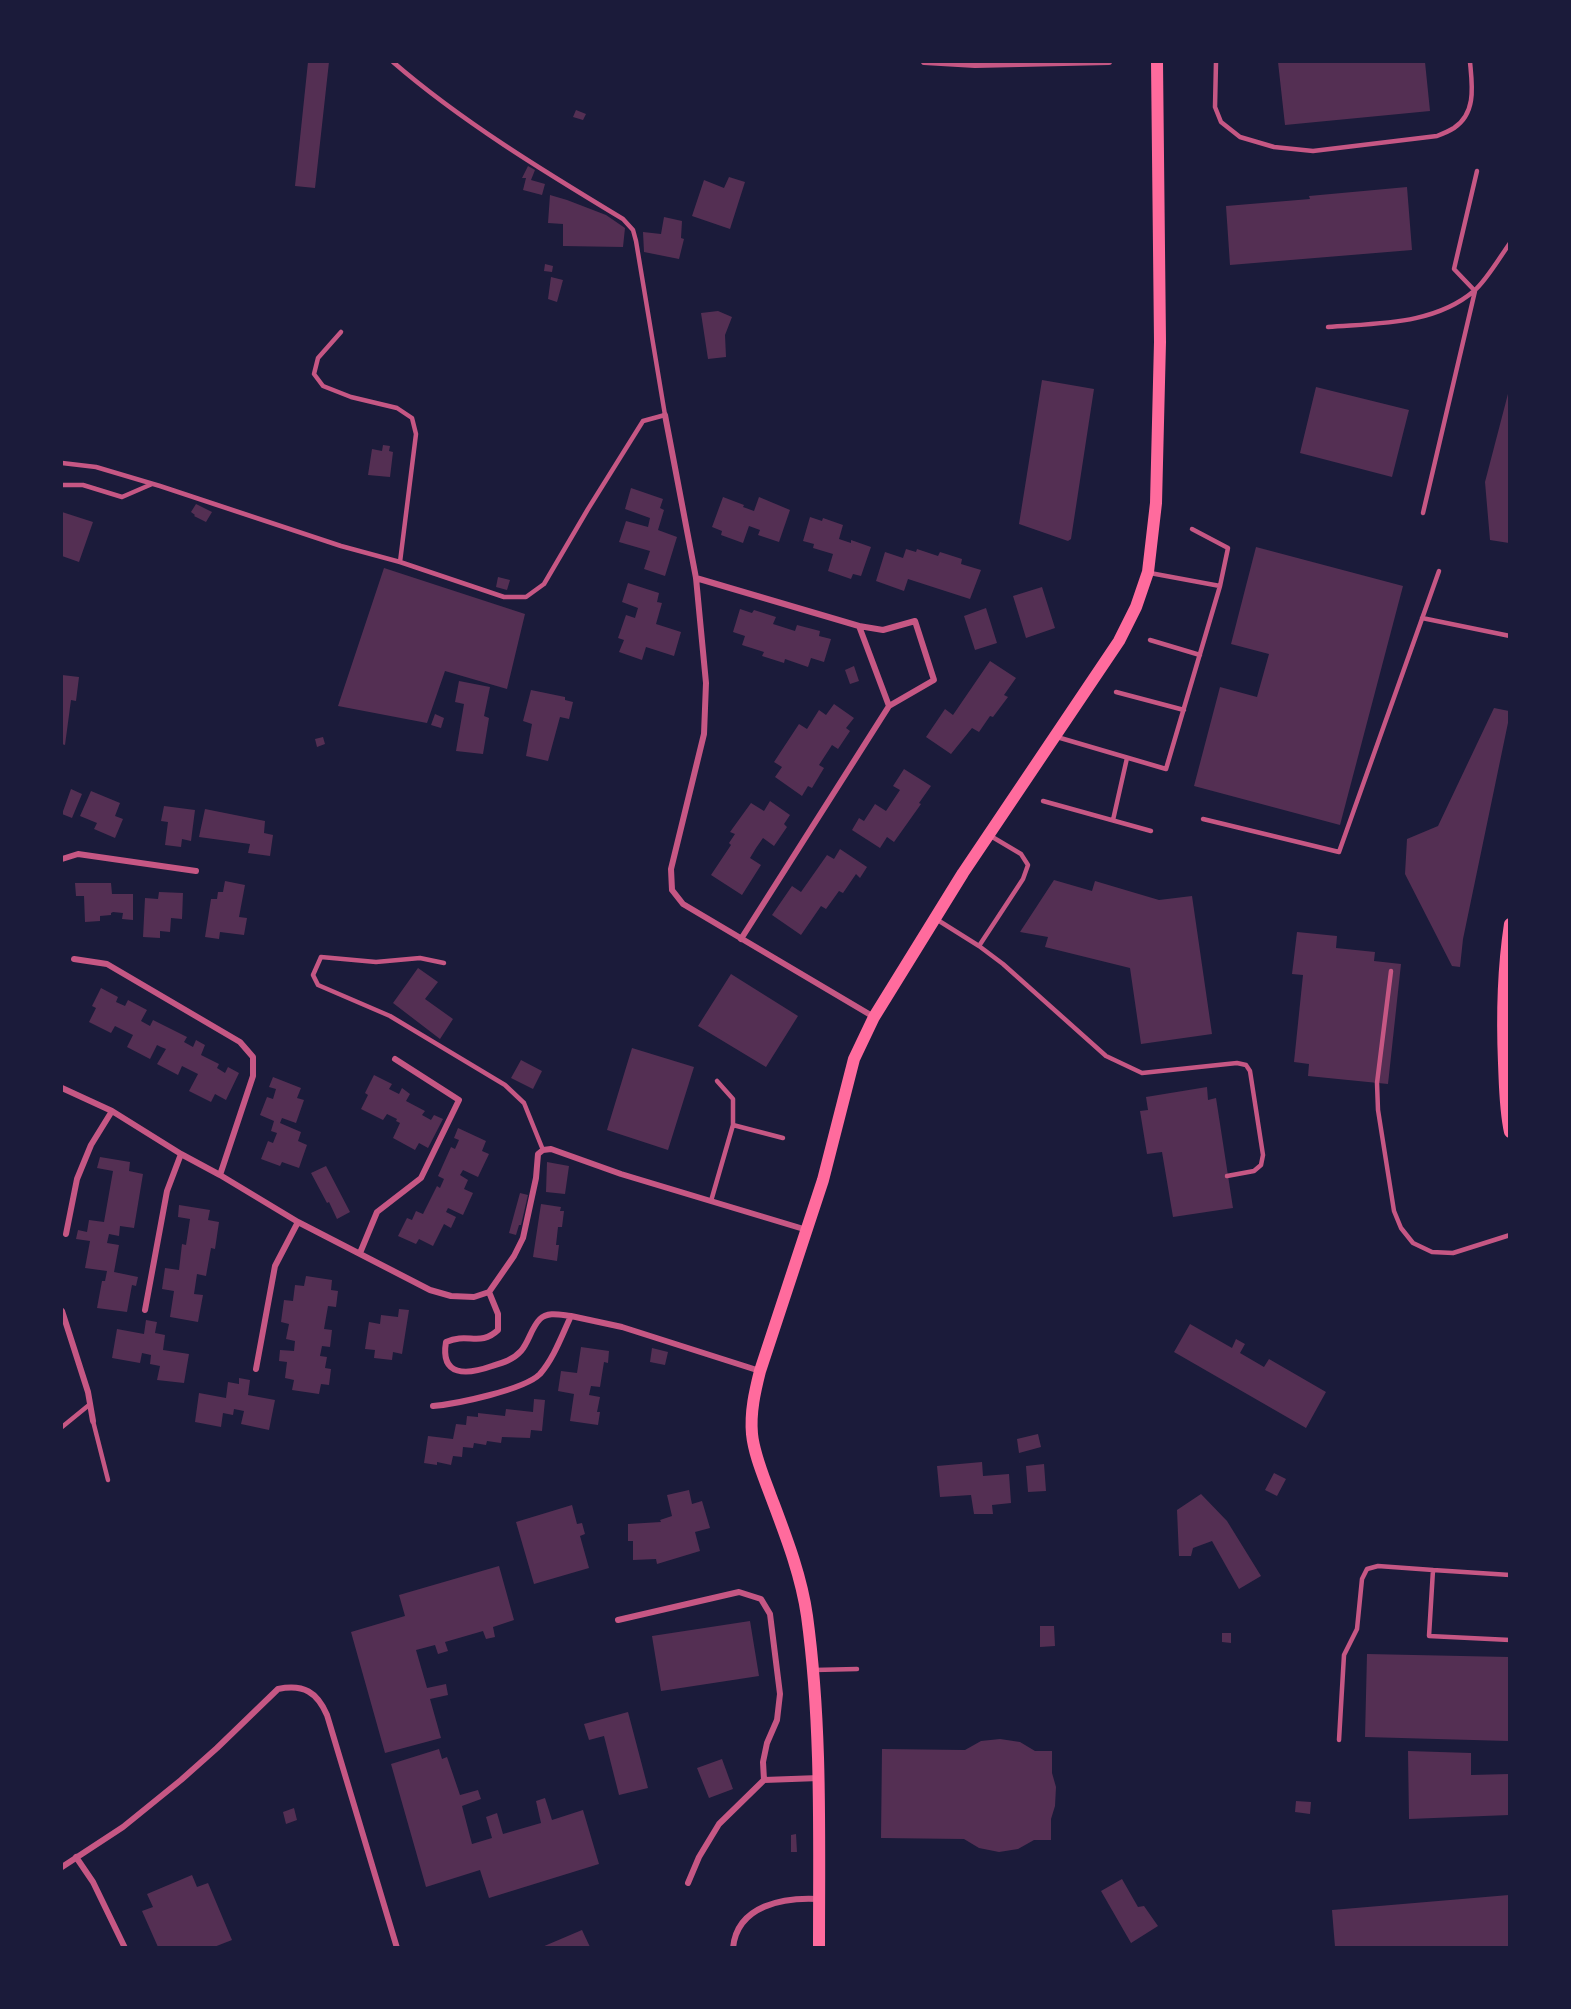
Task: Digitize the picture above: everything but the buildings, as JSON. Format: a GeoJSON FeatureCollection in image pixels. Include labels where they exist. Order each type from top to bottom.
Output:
{"type":"FeatureCollection","features":[{"type":"Feature","properties":{"kind":"main road"},"geometry":{"type":"LineString","coordinates":[[819,1947],[820,1778],[814,1670],[807,1613],[795,1563],[761,1470],[752,1434],[752,1403],[760,1371],[823,1180],[854,1059],[874,1017],[934,917],[1119,641],[1136,607],[1148,572],[1156,503],[1160,342],[1157,62]]}},
{"type":"Feature","properties":{"kind":"main road"},"geometry":{"type":"LineString","coordinates":[[1509,924],[1504,1078],[1509,1132]]}},
{"type":"Feature","properties":{"kind":"street"},"geometry":{"type":"LineString","coordinates":[[924,62],[975,65],[1109,62]]}},
{"type":"Feature","properties":{"kind":"street"},"geometry":{"type":"LineString","coordinates":[[665,415],[696,578],[706,683],[704,734],[671,869],[672,890],[683,904],[874,1017]]}},
{"type":"Feature","properties":{"kind":"street"},"geometry":{"type":"LineString","coordinates":[[696,578],[860,626],[883,630],[915,621],[934,680],[889,706],[741,939]]}},
{"type":"Feature","properties":{"kind":"street"},"geometry":{"type":"LineString","coordinates":[[860,626],[889,706]]}},
{"type":"Feature","properties":{"kind":"street"},"geometry":{"type":"LineString","coordinates":[[62,859],[78,854],[196,871]]}},
{"type":"Feature","properties":{"kind":"street"},"geometry":{"type":"LineString","coordinates":[[74,959],[107,964],[240,1042],[253,1058],[253,1076],[220,1175]]}},
{"type":"Feature","properties":{"kind":"street"},"geometry":{"type":"LineString","coordinates":[[360,1253],[377,1212],[421,1178],[459,1100],[395,1059]]}},
{"type":"Feature","properties":{"kind":"street"},"geometry":{"type":"LineString","coordinates":[[62,1088],[112,1111],[298,1222],[429,1290],[451,1296],[474,1297],[489,1292],[514,1256],[523,1238],[536,1178],[538,1154],[543,1150],[551,1149],[621,1174],[808,1230]]}},
{"type":"Feature","properties":{"kind":"street"},"geometry":{"type":"LineString","coordinates":[[66,1234],[77,1179],[91,1145],[112,1111]]}},
{"type":"Feature","properties":{"kind":"street"},"geometry":{"type":"LineString","coordinates":[[146,1310],[167,1191],[181,1154]]}},
{"type":"Feature","properties":{"kind":"street"},"geometry":{"type":"LineString","coordinates":[[256,1369],[275,1266],[298,1222]]}},
{"type":"Feature","properties":{"kind":"street"},"geometry":{"type":"LineString","coordinates":[[489,1292],[498,1314],[498,1330],[490,1338],[457,1337],[446,1342],[444,1354],[448,1366],[458,1372],[478,1371],[511,1359],[522,1350],[540,1318],[551,1313],[622,1327],[760,1371]]}},
{"type":"Feature","properties":{"kind":"street"},"geometry":{"type":"LineString","coordinates":[[62,1311],[88,1392],[93,1421]]}},
{"type":"Feature","properties":{"kind":"street"},"geometry":{"type":"LineString","coordinates":[[433,1406],[454,1404],[526,1384],[539,1375],[551,1359],[571,1316]]}},
{"type":"Feature","properties":{"kind":"street"},"geometry":{"type":"LineString","coordinates":[[618,1620],[739,1592],[761,1599],[770,1614],[780,1694],[777,1720],[766,1743],[762,1762],[764,1780]]}},
{"type":"Feature","properties":{"kind":"street"},"geometry":{"type":"LineString","coordinates":[[62,1867],[123,1827],[181,1780],[278,1689],[291,1687],[304,1689],[315,1695],[322,1703],[327,1715],[397,1947]]}},
{"type":"Feature","properties":{"kind":"street"},"geometry":{"type":"LineString","coordinates":[[688,1883],[699,1857],[719,1824],[764,1780],[820,1778]]}},
{"type":"Feature","properties":{"kind":"street"},"geometry":{"type":"LineString","coordinates":[[76,1857],[93,1882],[125,1947]]}},
{"type":"Feature","properties":{"kind":"street"},"geometry":{"type":"LineString","coordinates":[[733,1947],[741,1924],[756,1910],[778,1901],[819,1899]]}},
{"type":"Feature","properties":{"kind":"lane"},"geometry":{"type":"LineString","coordinates":[[62,464],[96,467],[504,597],[526,597],[544,584],[643,421],[665,415],[636,240],[623,219],[515,152],[414,80],[393,62]]}},
{"type":"Feature","properties":{"kind":"lane"},"geometry":{"type":"LineString","coordinates":[[1216,62],[1215,107],[1221,122],[1240,137],[1274,147],[1313,151],[1437,136],[1455,128],[1467,114],[1473,94],[1470,62]]}},
{"type":"Feature","properties":{"kind":"lane"},"geometry":{"type":"LineString","coordinates":[[1475,291],[1455,269],[1477,171]]}},
{"type":"Feature","properties":{"kind":"lane"},"geometry":{"type":"LineString","coordinates":[[1328,327],[1400,321],[1445,311],[1475,291],[1509,243]]}},
{"type":"Feature","properties":{"kind":"lane"},"geometry":{"type":"LineString","coordinates":[[1423,513],[1475,291]]}},
{"type":"Feature","properties":{"kind":"lane"},"geometry":{"type":"LineString","coordinates":[[341,332],[318,358],[314,374],[323,386],[351,397],[397,408],[412,418],[416,434],[400,562]]}},
{"type":"Feature","properties":{"kind":"lane"},"geometry":{"type":"LineString","coordinates":[[62,485],[83,485],[122,497],[152,484]]}},
{"type":"Feature","properties":{"kind":"lane"},"geometry":{"type":"LineString","coordinates":[[1054,736],[1166,769],[1220,586],[1228,548],[1192,529]]}},
{"type":"Feature","properties":{"kind":"lane"},"geometry":{"type":"LineString","coordinates":[[1203,819],[1339,852],[1439,571]]}},
{"type":"Feature","properties":{"kind":"lane"},"geometry":{"type":"LineString","coordinates":[[1148,572],[1220,586]]}},
{"type":"Feature","properties":{"kind":"lane"},"geometry":{"type":"LineString","coordinates":[[1422,618],[1509,636]]}},
{"type":"Feature","properties":{"kind":"lane"},"geometry":{"type":"LineString","coordinates":[[1149,640],[1200,655]]}},
{"type":"Feature","properties":{"kind":"lane"},"geometry":{"type":"LineString","coordinates":[[1116,692],[1184,710]]}},
{"type":"Feature","properties":{"kind":"lane"},"geometry":{"type":"LineString","coordinates":[[1113,820],[1127,758]]}},
{"type":"Feature","properties":{"kind":"lane"},"geometry":{"type":"LineString","coordinates":[[1043,801],[1151,831]]}},
{"type":"Feature","properties":{"kind":"lane"},"geometry":{"type":"LineString","coordinates":[[979,946],[1023,879],[1028,866],[1021,854],[988,835]]}},
{"type":"Feature","properties":{"kind":"lane"},"geometry":{"type":"LineString","coordinates":[[934,917],[1003,964],[1106,1056],[1124,1065],[1142,1073],[1237,1063],[1246,1065],[1250,1071],[1263,1155],[1261,1165],[1254,1171],[1227,1176]]}},
{"type":"Feature","properties":{"kind":"lane"},"geometry":{"type":"LineString","coordinates":[[444,963],[420,958],[376,962],[321,957],[313,975],[318,985],[390,1016],[505,1085],[524,1103],[543,1150]]}},
{"type":"Feature","properties":{"kind":"lane"},"geometry":{"type":"LineString","coordinates":[[1391,971],[1377,1083],[1378,1110],[1394,1210],[1401,1228],[1413,1243],[1432,1252],[1453,1254],[1507,1236]]}},
{"type":"Feature","properties":{"kind":"lane"},"geometry":{"type":"LineString","coordinates":[[711,1201],[733,1125],[732,1099],[717,1081]]}},
{"type":"Feature","properties":{"kind":"lane"},"geometry":{"type":"LineString","coordinates":[[733,1125],[783,1138]]}},
{"type":"Feature","properties":{"kind":"lane"},"geometry":{"type":"LineString","coordinates":[[62,1426],[89,1405]]}},
{"type":"Feature","properties":{"kind":"lane"},"geometry":{"type":"LineString","coordinates":[[93,1421],[108,1480]]}},
{"type":"Feature","properties":{"kind":"lane"},"geometry":{"type":"LineString","coordinates":[[1339,1740],[1344,1655],[1357,1629],[1362,1579],[1367,1569],[1378,1566],[1509,1575]]}},
{"type":"Feature","properties":{"kind":"lane"},"geometry":{"type":"LineString","coordinates":[[1433,1570],[1429,1636],[1509,1640]]}},
{"type":"Feature","properties":{"kind":"lane"},"geometry":{"type":"LineString","coordinates":[[814,1670],[857,1669]]}}]}
